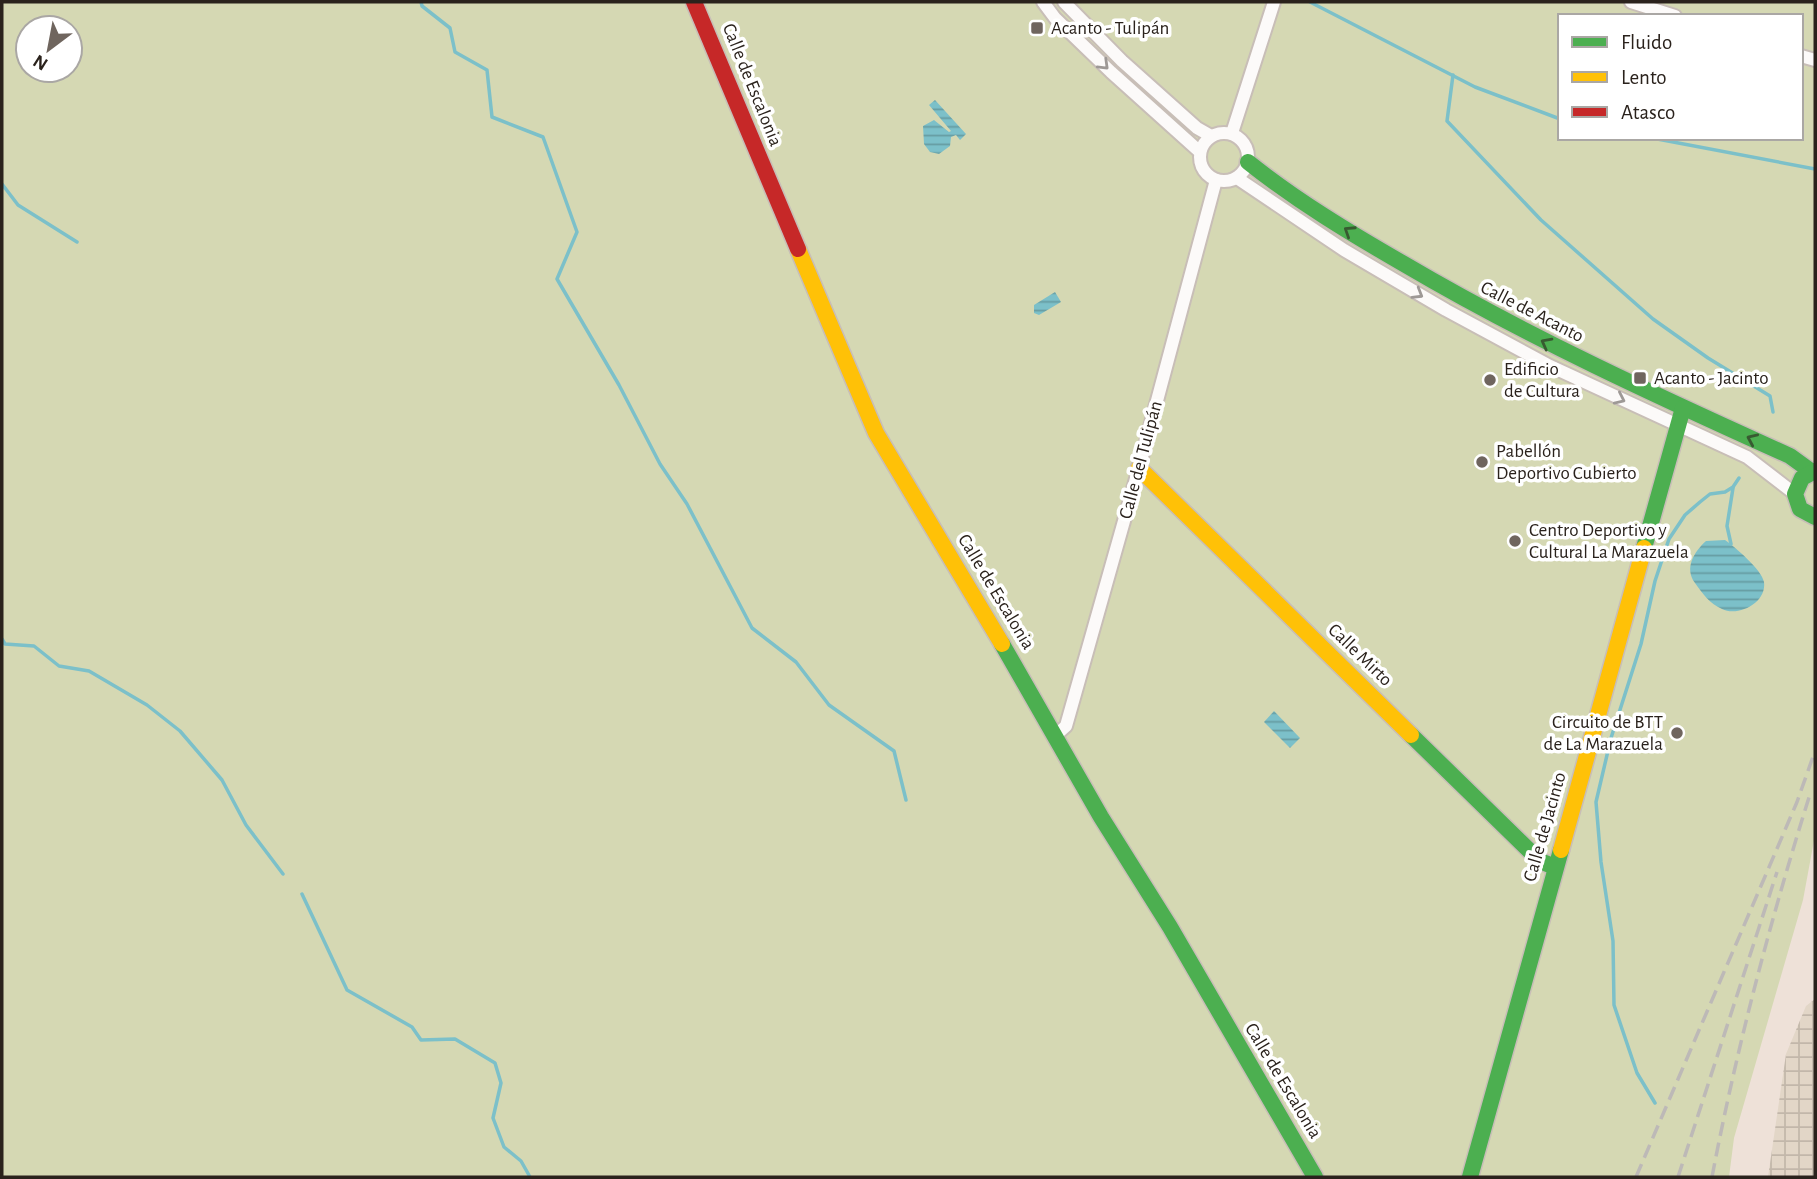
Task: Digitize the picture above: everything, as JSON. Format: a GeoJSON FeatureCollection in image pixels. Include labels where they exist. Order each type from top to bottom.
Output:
{"type":"FeatureCollection","features":[{"type":"Feature","properties":{"kind":"street","name":"Calle de Escalonia"},"geometry":{"type":"LineString","coordinates":[[694,2],[876,433],[1056,735],[1101,817],[1170,927],[1315,1177]]}},
{"type":"Feature","properties":{"kind":"street"},"geometry":{"type":"LineString","coordinates":[[1043,2],[1055,18],[1101,63],[1200,152]]}},
{"type":"Feature","properties":{"kind":"street"},"geometry":{"type":"LineString","coordinates":[[1064,2],[1122,61],[1197,128],[1211,136]]}},
{"type":"Feature","properties":{"kind":"street"},"geometry":{"type":"LineString","coordinates":[[1232,133],[1274,2]]}},
{"type":"Feature","properties":{"kind":"street"},"geometry":{"type":"LineString","coordinates":[[1630,2],[1669,14]]}},
{"type":"Feature","properties":{"kind":"street"},"geometry":{"type":"LineString","coordinates":[[1224,132],[1232,133],[1244,142],[1248,162],[1237,178],[1216,180],[1201,166],[1200,152],[1211,136],[1224,132]]}},
{"type":"Feature","properties":{"kind":"street","name":"Calle de Acanto"},"geometry":{"type":"LineString","coordinates":[[1248,162],[1355,235],[1453,295],[1560,350],[1790,456],[1814,470]]}},
{"type":"Feature","properties":{"kind":"street","name":"Calle de Acanto"},"geometry":{"type":"LineString","coordinates":[[1237,178],[1344,250],[1446,310],[1550,366],[1747,457],[1795,494]]}},
{"type":"Feature","properties":{"kind":"street","name":"Calle del Tulipán"},"geometry":{"type":"LineString","coordinates":[[1056,735],[1066,726],[1216,180]]}},
{"type":"Feature","properties":{"kind":"street","name":"Calle de Jacinto"},"geometry":{"type":"LineString","coordinates":[[1470,1177],[1683,408]]}},
{"type":"Feature","properties":{"kind":"street","name":"Calle Mirto"},"geometry":{"type":"LineString","coordinates":[[1139,468],[1540,861],[1555,867]]}},
{"type":"Feature","properties":{"kind":"street"},"geometry":{"type":"LineString","coordinates":[[1814,470],[1798,483],[1795,494],[1800,509],[1815,517]]}},
{"type":"Feature","properties":{"kind":"shaded area"},"geometry":{"type":"Polygon","coordinates":[[[1815,999],[1815,1177],[1768,1177],[1786,1054],[1806,1006],[1815,999]]]}},
{"type":"Feature","properties":{"kind":"green space"},"geometry":{"type":"Polygon","coordinates":[[[2,2],[1815,2],[1815,835],[1803,900],[1734,1138],[1729,1177],[2,1177],[2,2]]]}},
{"type":"Feature","properties":{"kind":"water"},"geometry":{"type":"Polygon","coordinates":[[[935,100],[966,134],[960,140],[956,135],[951,137],[950,146],[939,154],[930,152],[924,144],[923,126],[934,120],[951,131],[929,105],[935,100]]]}},
{"type":"Feature","properties":{"kind":"water"},"geometry":{"type":"Polygon","coordinates":[[[1055,292],[1061,302],[1039,315],[1034,313],[1034,305],[1055,292]]]}},
{"type":"Feature","properties":{"kind":"water"},"geometry":{"type":"Polygon","coordinates":[[[1725,540],[1753,565],[1764,582],[1761,596],[1743,610],[1729,611],[1718,607],[1703,594],[1690,572],[1694,555],[1706,541],[1725,540]]]}},
{"type":"Feature","properties":{"kind":"water"},"geometry":{"type":"Polygon","coordinates":[[[1274,711],[1300,738],[1290,748],[1264,722],[1274,711]]]}},
{"type":"Feature","properties":{"kind":"waterway"},"geometry":{"type":"LineString","coordinates":[[421,2],[422,6],[450,28],[455,52],[487,70],[492,117],[543,137],[577,232],[557,279],[619,385],[660,464],[687,504],[752,628],[796,662],[829,705],[894,751],[906,800]]}},
{"type":"Feature","properties":{"kind":"waterway"},"geometry":{"type":"LineString","coordinates":[[1310,2],[1475,87],[1558,118]]}},
{"type":"Feature","properties":{"kind":"waterway"},"geometry":{"type":"LineString","coordinates":[[1453,75],[1447,121],[1541,220],[1653,319],[1708,358],[1770,396],[1773,412]]}},
{"type":"Feature","properties":{"kind":"waterway"},"geometry":{"type":"LineString","coordinates":[[1663,140],[1815,169]]}},
{"type":"Feature","properties":{"kind":"waterway"},"geometry":{"type":"LineString","coordinates":[[2,184],[18,205],[77,242]]}},
{"type":"Feature","properties":{"kind":"waterway"},"geometry":{"type":"LineString","coordinates":[[1655,1103],[1637,1073],[1614,1005],[1613,941],[1601,862],[1596,802],[1611,738],[1641,644],[1655,581],[1669,539],[1685,515],[1710,494],[1725,492],[1733,487],[1739,478]]}},
{"type":"Feature","properties":{"kind":"waterway"},"geometry":{"type":"LineString","coordinates":[[1731,544],[1727,526],[1733,488]]}},
{"type":"Feature","properties":{"kind":"waterway"},"geometry":{"type":"LineString","coordinates":[[2,639],[5,644],[34,646],[59,666],[89,671],[147,705],[180,731],[222,780],[246,825],[283,874]]}},
{"type":"Feature","properties":{"kind":"waterway"},"geometry":{"type":"LineString","coordinates":[[302,894],[347,990],[412,1027],[421,1040],[455,1039],[495,1063],[501,1083],[493,1118],[504,1147],[521,1161],[530,1177]]}},
{"type":"Feature","properties":{"kind":"railway"},"geometry":{"type":"LineString","coordinates":[[1636,1177],[1797,802],[1815,751]]}},
{"type":"Feature","properties":{"kind":"railway"},"geometry":{"type":"LineString","coordinates":[[1712,1177],[1756,982],[1811,791]]}},
{"type":"Feature","properties":{"kind":"railway"},"geometry":{"type":"LineString","coordinates":[[1678,1177],[1777,872]]}},
{"type":"Feature","properties":{"kind":"traffic: fast"},"geometry":{"type":"LineString","coordinates":[[1248,162],[1324,216],[1498,317],[1790,456],[1812,472]]}},
{"type":"Feature","properties":{"kind":"traffic: fast"},"geometry":{"type":"LineString","coordinates":[[1644,548],[1683,408]]}},
{"type":"Feature","properties":{"kind":"traffic: fast"},"geometry":{"type":"LineString","coordinates":[[1815,471],[1802,478],[1795,494],[1800,509],[1815,517]]}},
{"type":"Feature","properties":{"kind":"traffic: fast"},"geometry":{"type":"LineString","coordinates":[[1002,644],[1101,817],[1170,927],[1315,1177]]}},
{"type":"Feature","properties":{"kind":"traffic: fast"},"geometry":{"type":"LineString","coordinates":[[1411,735],[1540,861],[1555,867]]}},
{"type":"Feature","properties":{"kind":"traffic: fast"},"geometry":{"type":"LineString","coordinates":[[1470,1177],[1561,850]]}},
{"type":"Feature","properties":{"kind":"traffic: slow"},"geometry":{"type":"LineString","coordinates":[[798,249],[876,433],[1002,644]]}},
{"type":"Feature","properties":{"kind":"traffic: slow"},"geometry":{"type":"LineString","coordinates":[[1139,468],[1411,735]]}},
{"type":"Feature","properties":{"kind":"traffic: slow"},"geometry":{"type":"LineString","coordinates":[[1561,850],[1644,548]]}},
{"type":"Feature","properties":{"kind":"traffic: jam"},"geometry":{"type":"LineString","coordinates":[[694,2],[798,249]]}},
{"type":"Feature","properties":{"kind":"place","name":"Acanto - Tulipán"},"geometry":{"type":"Point","coordinates":[1037,28]}},
{"type":"Feature","properties":{"kind":"place","name":"Acanto - Jacinto"},"geometry":{"type":"Point","coordinates":[1640,378]}},
{"type":"Feature","properties":{"kind":"place","name":"Edificio de Cultura"},"geometry":{"type":"Point","coordinates":[1490,380]}},
{"type":"Feature","properties":{"kind":"place","name":"Pabellón Deportivo Cubierto"},"geometry":{"type":"Point","coordinates":[1482,462]}},
{"type":"Feature","properties":{"kind":"place","name":"Centro Deportivo y Cultural La Marazuela"},"geometry":{"type":"Point","coordinates":[1515,541]}},
{"type":"Feature","properties":{"kind":"place","name":"Circuito de BTT de La Marazuela"},"geometry":{"type":"Point","coordinates":[1677,733]}}]}
